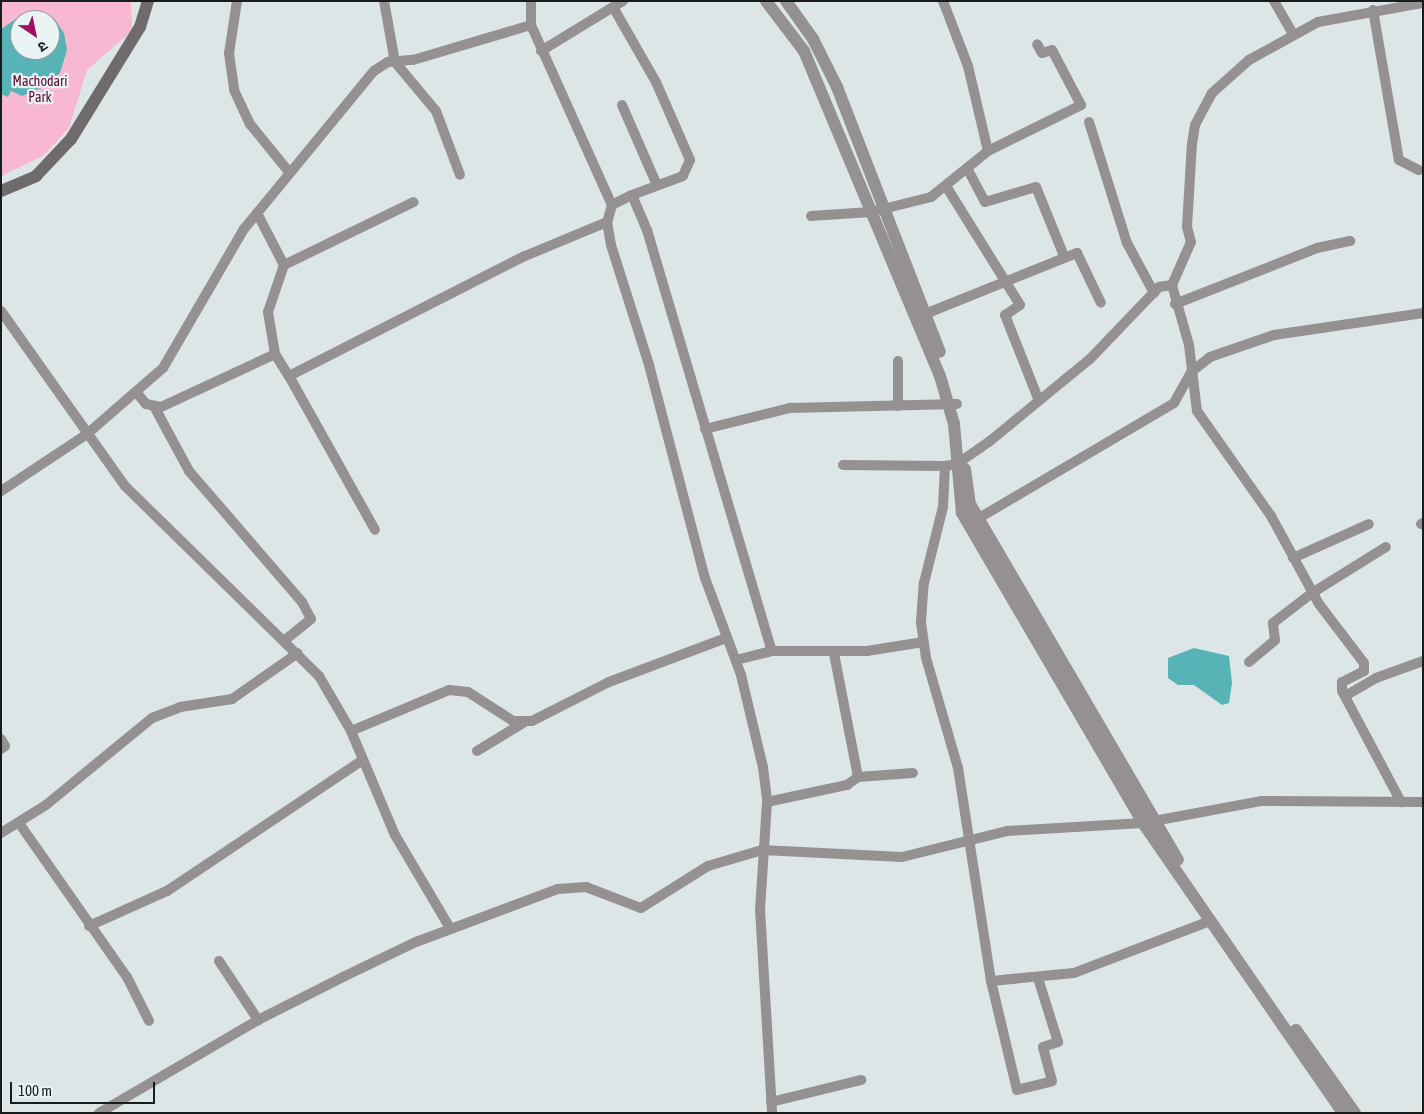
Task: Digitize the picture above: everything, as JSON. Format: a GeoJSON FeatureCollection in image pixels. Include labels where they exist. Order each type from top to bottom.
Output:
{"type":"FeatureCollection","features":[{"type":"Feature","properties":{"kind":"main road"},"geometry":{"type":"LineString","coordinates":[[1,191],[36,176],[71,139],[140,27],[148,1]]}},
{"type":"Feature","properties":{"kind":"street"},"geometry":{"type":"LineString","coordinates":[[237,1],[229,53],[234,90],[250,124],[289,172]]}},
{"type":"Feature","properties":{"kind":"street"},"geometry":{"type":"LineString","coordinates":[[384,1],[395,62],[436,110],[460,175]]}},
{"type":"Feature","properties":{"kind":"street"},"geometry":{"type":"LineString","coordinates":[[531,1],[531,25],[540,51],[612,205],[607,222],[694,537],[726,638],[736,660],[763,767],[767,802],[762,850],[760,909],[772,1113]]}},
{"type":"Feature","properties":{"kind":"street"},"geometry":{"type":"LineString","coordinates":[[540,51],[623,1]]}},
{"type":"Feature","properties":{"kind":"street"},"geometry":{"type":"LineString","coordinates":[[766,1],[804,51],[954,404]]}},
{"type":"Feature","properties":{"kind":"street"},"geometry":{"type":"LineString","coordinates":[[786,1],[828,67],[926,314],[954,404],[955,464],[958,499],[967,522],[1210,921],[1343,1113]]}},
{"type":"Feature","properties":{"kind":"street"},"geometry":{"type":"LineString","coordinates":[[943,1],[968,66],[988,150]]}},
{"type":"Feature","properties":{"kind":"street"},"geometry":{"type":"LineString","coordinates":[[1274,1],[1293,34]]}},
{"type":"Feature","properties":{"kind":"street"},"geometry":{"type":"LineString","coordinates":[[1401,802],[1345,696],[1342,682],[1361,674],[1364,663],[1312,593],[1271,516],[1204,424],[1193,400],[1189,345],[1175,304],[1172,285],[1192,235],[1187,227],[1192,144],[1202,109],[1212,93],[1249,60],[1293,34],[1318,22],[1373,10],[1423,3]]}},
{"type":"Feature","properties":{"kind":"street"},"geometry":{"type":"LineString","coordinates":[[612,205],[632,195],[683,176],[689,151],[656,82],[613,7]]}},
{"type":"Feature","properties":{"kind":"street"},"geometry":{"type":"LineString","coordinates":[[1373,10],[1399,160],[1422,171]]}},
{"type":"Feature","properties":{"kind":"street"},"geometry":{"type":"LineString","coordinates":[[1,491],[87,434],[137,393],[178,346],[212,280],[257,213],[289,172],[380,65],[531,25]]}},
{"type":"Feature","properties":{"kind":"street"},"geometry":{"type":"LineString","coordinates":[[811,216],[871,212],[931,197],[988,150],[1081,104],[1052,50],[1042,54],[1037,44]]}},
{"type":"Feature","properties":{"kind":"street"},"geometry":{"type":"LineString","coordinates":[[622,105],[657,185]]}},
{"type":"Feature","properties":{"kind":"street"},"geometry":{"type":"LineString","coordinates":[[1089,122],[1127,243],[1154,293]]}},
{"type":"Feature","properties":{"kind":"street"},"geometry":{"type":"LineString","coordinates":[[967,168],[985,202],[1036,187],[1064,256]]}},
{"type":"Feature","properties":{"kind":"street"},"geometry":{"type":"LineString","coordinates":[[946,186],[1020,306],[1005,315],[1039,401]]}},
{"type":"Feature","properties":{"kind":"street"},"geometry":{"type":"LineString","coordinates":[[632,195],[660,273],[705,429],[757,587],[772,651]]}},
{"type":"Feature","properties":{"kind":"street"},"geometry":{"type":"LineString","coordinates":[[375,530],[275,354],[268,312],[284,265],[414,202]]}},
{"type":"Feature","properties":{"kind":"street"},"geometry":{"type":"LineString","coordinates":[[257,213],[284,265]]}},
{"type":"Feature","properties":{"kind":"street"},"geometry":{"type":"LineString","coordinates":[[289,376],[525,256],[607,222]]}},
{"type":"Feature","properties":{"kind":"street"},"geometry":{"type":"LineString","coordinates":[[1175,304],[1317,248],[1350,242]]}},
{"type":"Feature","properties":{"kind":"street"},"geometry":{"type":"LineString","coordinates":[[926,314],[1004,279],[1064,256],[1080,253],[1101,303]]}},
{"type":"Feature","properties":{"kind":"street"},"geometry":{"type":"LineString","coordinates":[[843,466],[955,464],[1039,401],[1096,353],[1154,293],[1172,285]]}},
{"type":"Feature","properties":{"kind":"street"},"geometry":{"type":"LineString","coordinates":[[1,310],[87,434],[152,517],[286,639],[336,701],[395,835],[450,928]]}},
{"type":"Feature","properties":{"kind":"street"},"geometry":{"type":"LineString","coordinates":[[979,518],[1174,403],[1191,372],[1210,357],[1247,341],[1423,313]]}},
{"type":"Feature","properties":{"kind":"street"},"geometry":{"type":"LineString","coordinates":[[155,408],[275,354]]}},
{"type":"Feature","properties":{"kind":"street"},"geometry":{"type":"LineString","coordinates":[[898,361],[898,406]]}},
{"type":"Feature","properties":{"kind":"street"},"geometry":{"type":"LineString","coordinates":[[137,393],[155,408],[189,471],[302,602],[311,619],[286,639]]}},
{"type":"Feature","properties":{"kind":"street"},"geometry":{"type":"LineString","coordinates":[[705,429],[790,408],[954,404]]}},
{"type":"Feature","properties":{"kind":"street"},"geometry":{"type":"LineString","coordinates":[[955,464],[970,504],[1149,822],[1250,968],[1355,1113]]}},
{"type":"Feature","properties":{"kind":"street"},"geometry":{"type":"LineString","coordinates":[[955,464],[922,597],[923,642],[954,747],[967,840],[991,981],[1017,1090],[1052,1081],[1043,1047],[1058,1042],[1038,978]]}},
{"type":"Feature","properties":{"kind":"street"},"geometry":{"type":"LineString","coordinates":[[1293,558],[1369,524]]}},
{"type":"Feature","properties":{"kind":"street"},"geometry":{"type":"LineString","coordinates":[[1249,662],[1275,640],[1271,625],[1312,593],[1386,548]]}},
{"type":"Feature","properties":{"kind":"street"},"geometry":{"type":"LineString","coordinates":[[477,751],[524,723],[609,682],[726,638]]}},
{"type":"Feature","properties":{"kind":"street"},"geometry":{"type":"LineString","coordinates":[[736,660],[772,651],[834,652],[923,642]]}},
{"type":"Feature","properties":{"kind":"street"},"geometry":{"type":"LineString","coordinates":[[834,652],[858,777]]}},
{"type":"Feature","properties":{"kind":"street"},"geometry":{"type":"LineString","coordinates":[[1,833],[19,823],[152,718],[180,707],[232,699],[298,653]]}},
{"type":"Feature","properties":{"kind":"street"},"geometry":{"type":"LineString","coordinates":[[1345,696],[1376,678],[1423,660]]}},
{"type":"Feature","properties":{"kind":"street"},"geometry":{"type":"LineString","coordinates":[[350,731],[449,690],[468,692],[503,716],[524,723]]}},
{"type":"Feature","properties":{"kind":"street"},"geometry":{"type":"LineString","coordinates":[[1,739],[5,746],[1,749]]}},
{"type":"Feature","properties":{"kind":"street"},"geometry":{"type":"LineString","coordinates":[[90,926],[167,891],[361,761]]}},
{"type":"Feature","properties":{"kind":"street"},"geometry":{"type":"LineString","coordinates":[[767,802],[847,785],[858,777],[913,773]]}},
{"type":"Feature","properties":{"kind":"street"},"geometry":{"type":"LineString","coordinates":[[99,1113],[258,1020],[450,928],[573,887],[641,908],[708,866],[762,850],[902,856],[1006,831],[1149,822],[1262,801],[1423,802]]}},
{"type":"Feature","properties":{"kind":"street"},"geometry":{"type":"LineString","coordinates":[[19,823],[127,977],[149,1021]]}},
{"type":"Feature","properties":{"kind":"street"},"geometry":{"type":"LineString","coordinates":[[991,981],[1038,978],[1106,964],[1210,921]]}},
{"type":"Feature","properties":{"kind":"street"},"geometry":{"type":"LineString","coordinates":[[219,961],[258,1020]]}},
{"type":"Feature","properties":{"kind":"street"},"geometry":{"type":"LineString","coordinates":[[771,1102],[861,1080]]}},
{"type":"Feature","properties":{"kind":"green space","name":"Machodari Park"},"geometry":{"type":"Polygon","coordinates":[[[1,1],[131,1],[132,31],[87,70],[69,128],[43,156],[1,176],[1,1]]]}},
{"type":"Feature","properties":{"kind":"water"},"geometry":{"type":"Polygon","coordinates":[[[10,23],[10,60],[60,60],[60,27],[64,33],[67,50],[60,73],[44,87],[22,96],[11,91],[8,97],[1,94],[1,29],[10,23]]]}},
{"type":"Feature","properties":{"kind":"water"},"geometry":{"type":"Polygon","coordinates":[[[1194,648],[1229,656],[1232,683],[1229,703],[1222,705],[1194,685],[1178,685],[1168,678],[1168,658],[1194,648]]]}}]}
